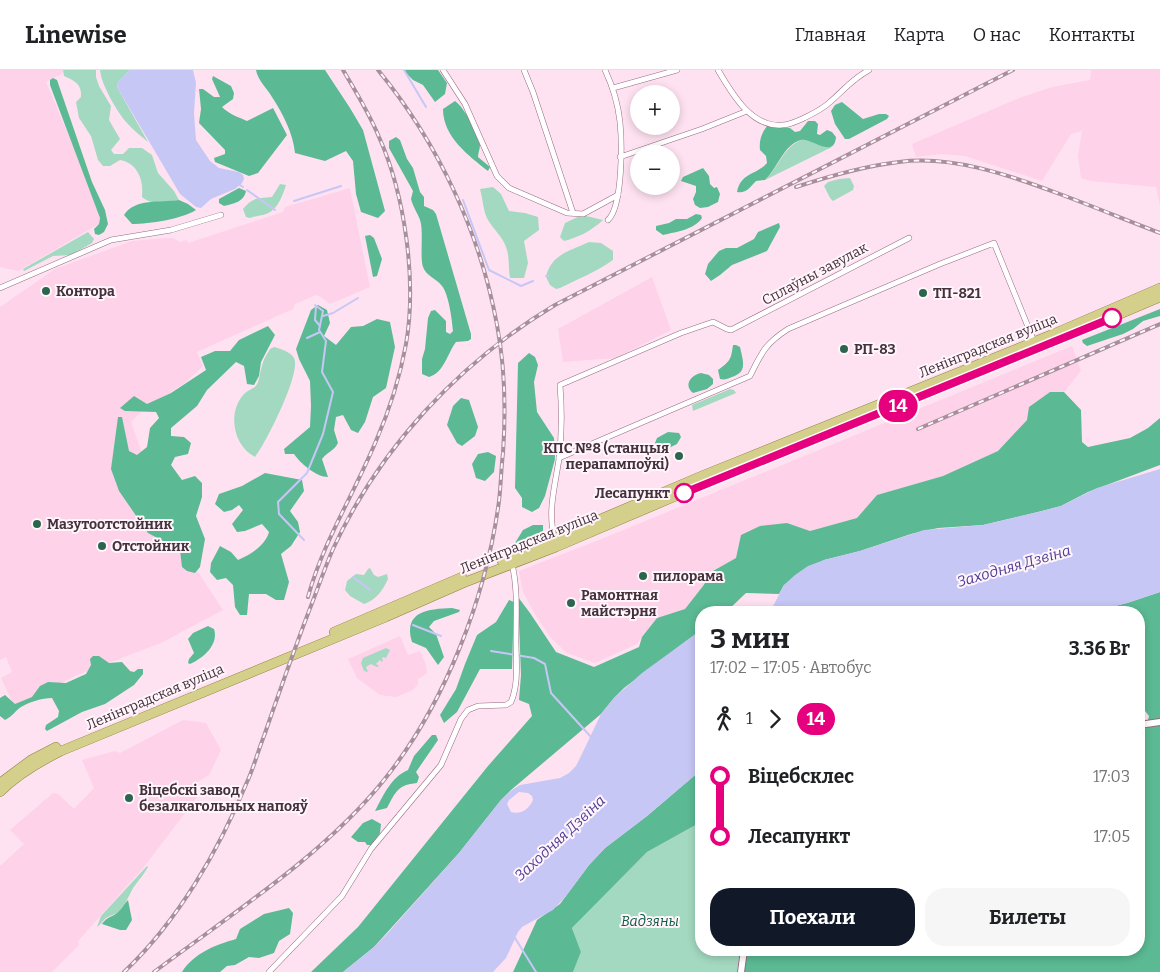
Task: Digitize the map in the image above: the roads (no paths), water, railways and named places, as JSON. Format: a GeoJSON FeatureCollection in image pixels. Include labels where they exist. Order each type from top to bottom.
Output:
{"type":"FeatureCollection","features":[{"type":"Feature","properties":{"kind":"main road","name":"Ленінградская вуліца"},"geometry":{"type":"LineString","coordinates":[[1035,346],[1160,288]]}},
{"type":"Feature","properties":{"kind":"main road","name":"Ленінградская вуліца"},"geometry":{"type":"LineString","coordinates":[[415,600],[556,547],[630,511],[705,479],[1160,297]]}},
{"type":"Feature","properties":{"kind":"main road","name":"Ленінградская вуліца"},"geometry":{"type":"LineString","coordinates":[[2,786],[19,771],[59,746],[381,615],[554,538],[630,511]]}},
{"type":"Feature","properties":{"kind":"street"},"geometry":{"type":"LineString","coordinates":[[443,70],[465,104],[497,176],[509,188],[567,213],[583,214],[618,195]]}},
{"type":"Feature","properties":{"kind":"street"},"geometry":{"type":"LineString","coordinates":[[524,70],[574,213]]}},
{"type":"Feature","properties":{"kind":"street"},"geometry":{"type":"LineString","coordinates":[[605,70],[613,88],[620,122],[618,195],[616,206],[608,220]]}},
{"type":"Feature","properties":{"kind":"street"},"geometry":{"type":"LineString","coordinates":[[613,88],[660,72],[677,70]]}},
{"type":"Feature","properties":{"kind":"street"},"geometry":{"type":"LineString","coordinates":[[718,70],[747,111],[763,122],[780,126],[792,124],[829,104],[843,88],[869,70]]}},
{"type":"Feature","properties":{"kind":"street"},"geometry":{"type":"LineString","coordinates":[[620,157],[702,129],[747,111]]}},
{"type":"Feature","properties":{"kind":"street"},"geometry":{"type":"LineString","coordinates":[[0,288],[111,240],[171,230],[221,215]]}},
{"type":"Feature","properties":{"kind":"street","name":"Сплаўны завулак"},"geometry":{"type":"LineString","coordinates":[[559,458],[562,416],[560,385],[681,333],[713,322],[731,330],[909,238]]}},
{"type":"Feature","properties":{"kind":"street"},"geometry":{"type":"LineString","coordinates":[[556,547],[552,529],[552,498],[559,458],[750,376],[763,349],[772,339],[788,329],[940,264],[994,243],[1035,346]]}},
{"type":"Feature","properties":{"kind":"street"},"geometry":{"type":"LineString","coordinates":[[268,972],[342,896],[370,849],[441,764],[461,719],[468,710],[478,706],[506,705],[511,702],[516,687],[516,586],[512,564]]}},
{"type":"Feature","properties":{"kind":"street"},"geometry":{"type":"LineString","coordinates":[[1145,724],[1160,722]]}},
{"type":"Feature","properties":{"kind":"street"},"geometry":{"type":"LineString","coordinates":[[741,972],[743,956]]}},
{"type":"Feature","properties":{"kind":"water"},"geometry":{"type":"Polygon","coordinates":[[[130,70],[193,70],[196,83],[194,113],[196,140],[210,161],[219,168],[239,172],[243,175],[242,183],[235,189],[211,199],[201,208],[196,207],[180,194],[117,87],[118,82],[130,70]]]}},
{"type":"Feature","properties":{"kind":"water","name":"Заходняя Дзвіна"},"geometry":{"type":"Polygon","coordinates":[[[1160,469],[1160,592],[1115,606],[773,606],[784,585],[795,575],[808,566],[824,560],[860,551],[924,530],[983,525],[1061,506],[1097,488],[1160,469]]]}},
{"type":"Feature","properties":{"kind":"water","name":"Заходняя Дзвіна"},"geometry":{"type":"Polygon","coordinates":[[[695,634],[695,775],[647,816],[605,848],[553,910],[522,927],[506,958],[493,972],[343,972],[386,935],[459,853],[501,800],[512,790],[520,785],[560,778],[576,766],[601,714],[614,698],[642,673],[695,634]],[[519,792],[507,804],[511,812],[524,811],[533,800],[532,796],[528,793],[519,792]]]}},
{"type":"Feature","properties":{"kind":"waterway"},"geometry":{"type":"LineString","coordinates":[[404,70],[426,107]]}},
{"type":"Feature","properties":{"kind":"waterway"},"geometry":{"type":"LineString","coordinates":[[294,201],[341,186]]}},
{"type":"Feature","properties":{"kind":"waterway"},"geometry":{"type":"LineString","coordinates":[[247,190],[275,210]]}},
{"type":"Feature","properties":{"kind":"waterway"},"geometry":{"type":"LineString","coordinates":[[463,200],[489,270],[521,286],[533,281]]}},
{"type":"Feature","properties":{"kind":"waterway"},"geometry":{"type":"LineString","coordinates":[[323,316],[333,313],[358,298]]}},
{"type":"Feature","properties":{"kind":"waterway"},"geometry":{"type":"LineString","coordinates":[[304,540],[279,514],[278,502],[307,473],[323,434],[333,392],[322,372],[326,341],[319,330],[323,311],[315,305]]}},
{"type":"Feature","properties":{"kind":"waterway"},"geometry":{"type":"LineString","coordinates":[[316,306],[315,320],[320,326]]}},
{"type":"Feature","properties":{"kind":"waterway"},"geometry":{"type":"LineString","coordinates":[[307,338],[320,332]]}},
{"type":"Feature","properties":{"kind":"waterway"},"geometry":{"type":"LineString","coordinates":[[353,577],[370,590]]}},
{"type":"Feature","properties":{"kind":"waterway"},"geometry":{"type":"LineString","coordinates":[[413,625],[441,636]]}},
{"type":"Feature","properties":{"kind":"waterway"},"geometry":{"type":"LineString","coordinates":[[491,651],[534,658],[545,664],[551,693],[591,737]]}},
{"type":"Feature","properties":{"kind":"waterway"},"geometry":{"type":"LineString","coordinates":[[515,938],[536,972]]}},
{"type":"Feature","properties":{"kind":"railway"},"geometry":{"type":"LineString","coordinates":[[308,597],[322,557],[367,461],[394,394],[401,369],[409,319],[409,266],[402,211],[396,185],[375,128],[343,70]]}},
{"type":"Feature","properties":{"kind":"railway"},"geometry":{"type":"LineString","coordinates":[[154,972],[305,859],[333,834],[384,780],[406,750],[444,684],[460,648],[484,575],[499,501],[504,437],[505,405],[497,325],[480,256],[454,190],[420,128],[378,70]]}},
{"type":"Feature","properties":{"kind":"railway"},"geometry":{"type":"LineString","coordinates":[[124,972],[144,952],[179,907],[210,859],[224,833],[249,776],[323,574],[333,549],[352,512],[374,476],[399,442],[455,380],[520,328],[555,305],[1013,70]]}},
{"type":"Feature","properties":{"kind":"railway"},"geometry":{"type":"LineString","coordinates":[[796,187],[834,175],[873,166],[899,162],[939,161],[1000,173],[1160,233]]}},
{"type":"Feature","properties":{"kind":"railway"},"geometry":{"type":"LineString","coordinates":[[918,429],[1160,324]]}},
{"type":"Feature","properties":{"kind":"place","name":"Контора"},"geometry":{"type":"Point","coordinates":[46,291]}},
{"type":"Feature","properties":{"kind":"place","name":"ТП-821"},"geometry":{"type":"Point","coordinates":[923,293]}},
{"type":"Feature","properties":{"kind":"place","name":"РП-83"},"geometry":{"type":"Point","coordinates":[844,349]}},
{"type":"Feature","properties":{"kind":"place","name":"КПС №8 (станцыя перапампоўкі)"},"geometry":{"type":"Point","coordinates":[679,456]}},
{"type":"Feature","properties":{"kind":"place","name":"Лесапункт"},"geometry":{"type":"Point","coordinates":[684,493]}},
{"type":"Feature","properties":{"kind":"place","name":"Мазутоотстойник"},"geometry":{"type":"Point","coordinates":[37,524]}},
{"type":"Feature","properties":{"kind":"place","name":"Отстойник"},"geometry":{"type":"Point","coordinates":[102,546]}},
{"type":"Feature","properties":{"kind":"place","name":"пилорама"},"geometry":{"type":"Point","coordinates":[643,576]}},
{"type":"Feature","properties":{"kind":"place","name":"Рамонтная майстэрня"},"geometry":{"type":"Point","coordinates":[571,603]}},
{"type":"Feature","properties":{"kind":"place","name":"Віцебскі завод безалкагольных напояў"},"geometry":{"type":"Point","coordinates":[129,798]}},
{"type":"Feature","properties":{"kind":"park label","name":"Вадзяны"},"geometry":{"type":"Point","coordinates":[650,921]}}]}
